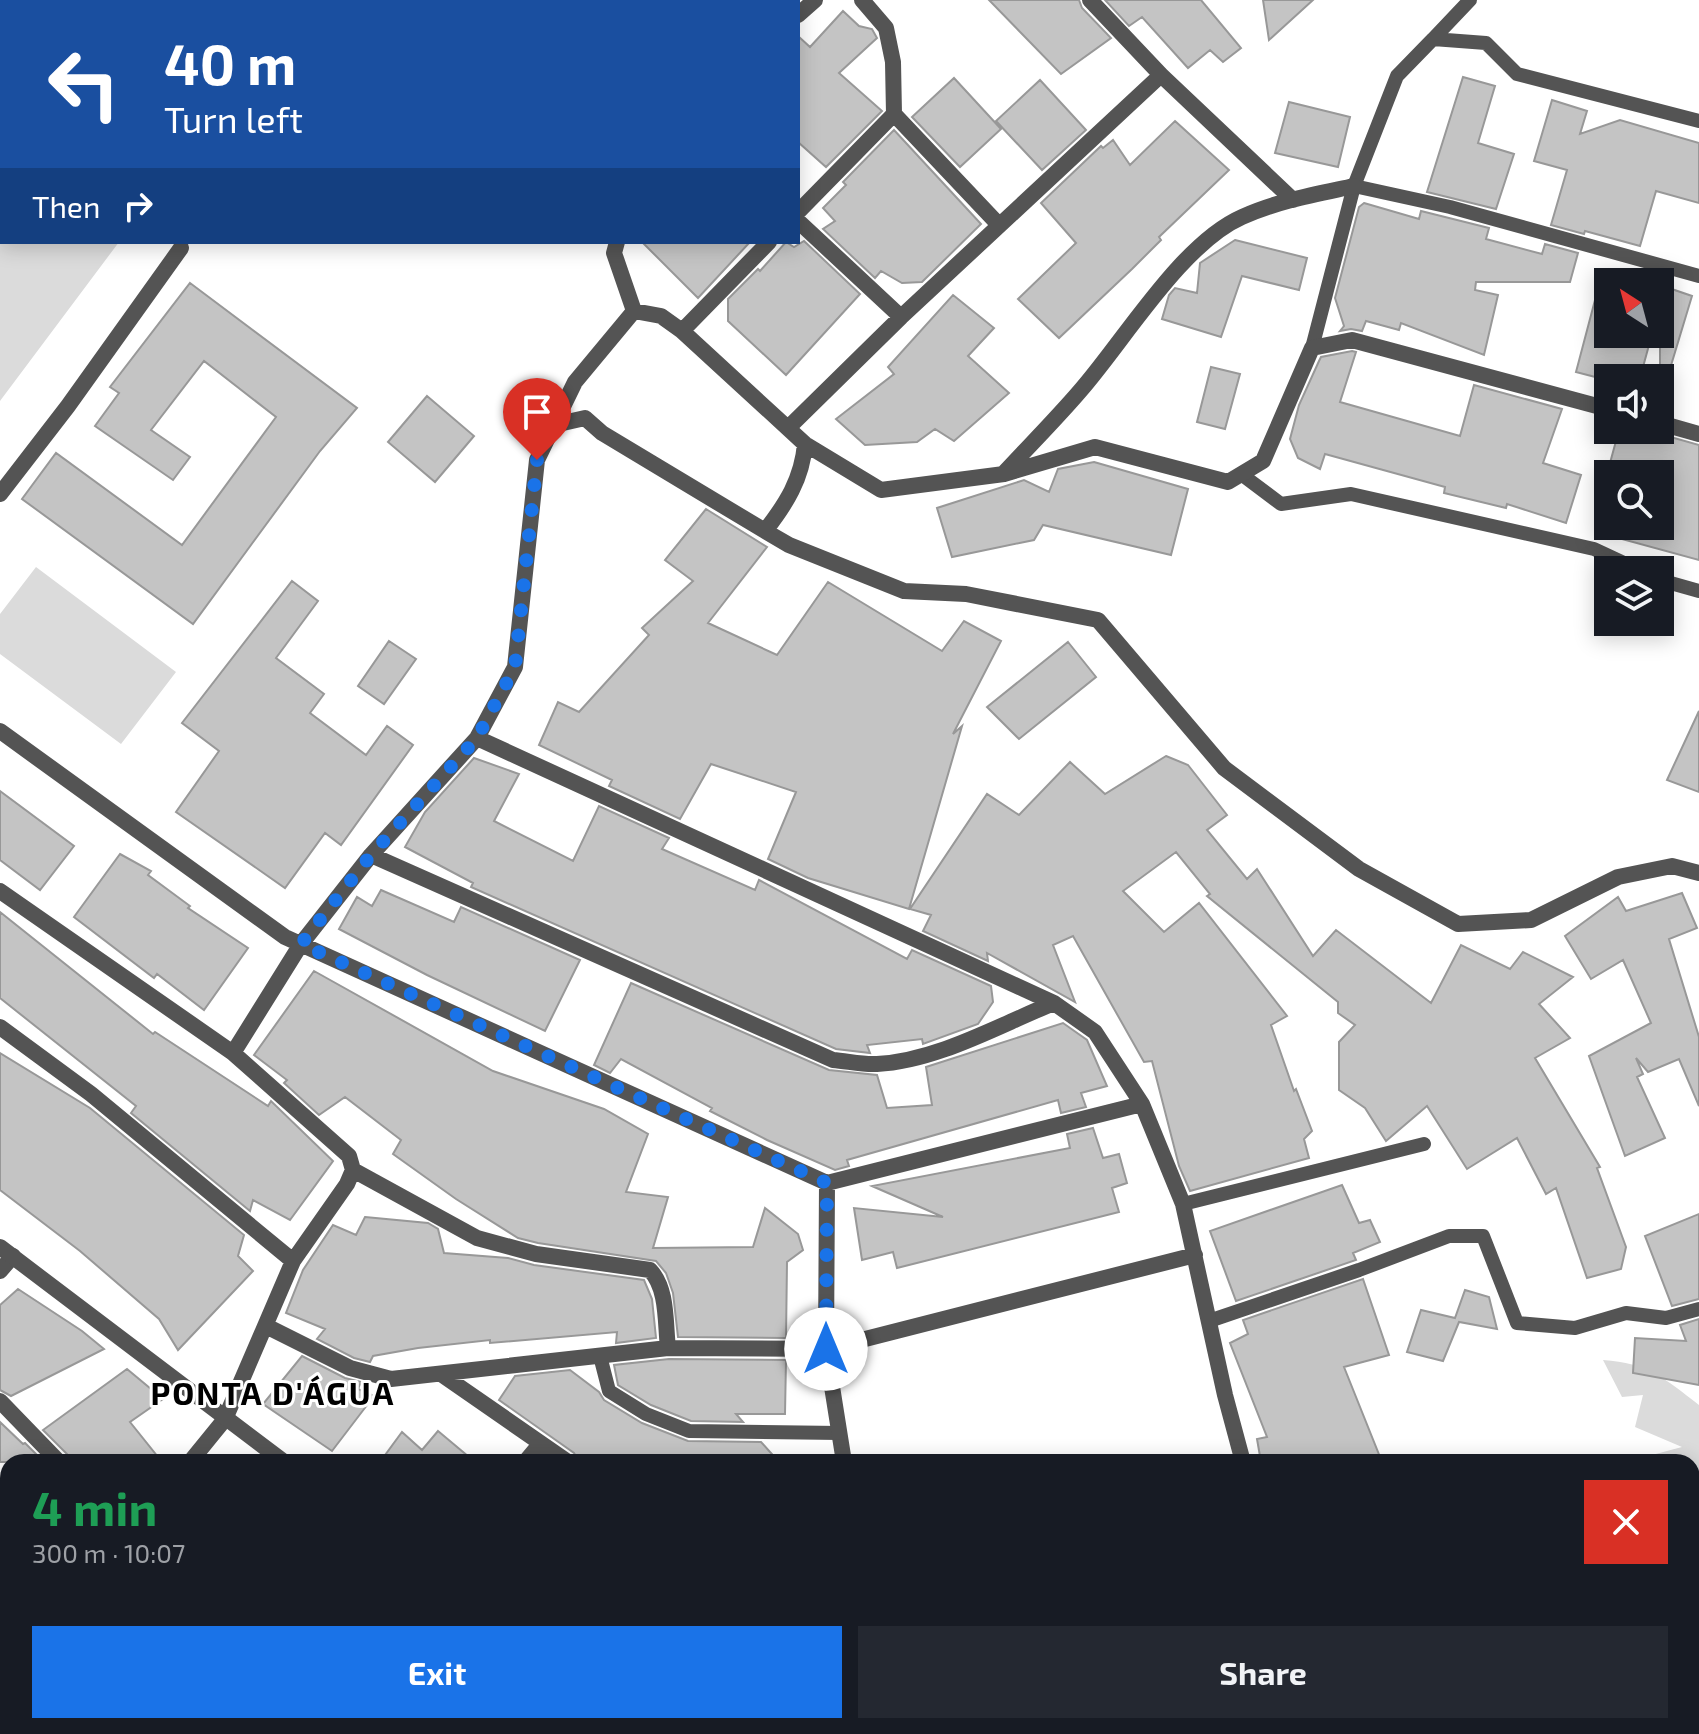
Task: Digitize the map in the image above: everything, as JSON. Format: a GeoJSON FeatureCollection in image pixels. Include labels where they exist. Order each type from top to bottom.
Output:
{"type":"FeatureCollection","features":[{"type":"Feature","properties":{"kind":"street"},"geometry":{"type":"LineString","coordinates":[[800,13],[815,0]]}},
{"type":"Feature","properties":{"kind":"street"},"geometry":{"type":"LineString","coordinates":[[862,0],[886,28],[893,62],[894,114],[999,225]]}},
{"type":"Feature","properties":{"kind":"street"},"geometry":{"type":"LineString","coordinates":[[1090,0],[1161,75],[1293,200]]}},
{"type":"Feature","properties":{"kind":"street"},"geometry":{"type":"LineString","coordinates":[[788,428],[901,317],[1161,75]]}},
{"type":"Feature","properties":{"kind":"street"},"geometry":{"type":"LineString","coordinates":[[800,210],[894,114]]}},
{"type":"Feature","properties":{"kind":"street"},"geometry":{"type":"LineString","coordinates":[[1004,474],[1081,391],[1187,259],[1213,234],[1242,217],[1293,200],[1354,186]]}},
{"type":"Feature","properties":{"kind":"street"},"geometry":{"type":"LineString","coordinates":[[800,223],[901,317]]}},
{"type":"Feature","properties":{"kind":"street"},"geometry":{"type":"LineString","coordinates":[[682,331],[767,244]]}},
{"type":"Feature","properties":{"kind":"street"},"geometry":{"type":"LineString","coordinates":[[0,494],[68,406],[183,245]]}},
{"type":"Feature","properties":{"kind":"street"},"geometry":{"type":"LineString","coordinates":[[611,246],[634,311]]}},
{"type":"Feature","properties":{"kind":"street"},"geometry":{"type":"LineString","coordinates":[[634,311],[661,316],[682,331],[805,444],[881,490],[1004,474],[1095,447],[1228,482],[1263,461],[1312,348],[1352,340],[1594,405]]}},
{"type":"Feature","properties":{"kind":"street"},"geometry":{"type":"LineString","coordinates":[[233,1053],[301,944],[371,855],[477,738],[515,667],[537,460],[575,382],[634,311]]}},
{"type":"Feature","properties":{"kind":"street"},"geometry":{"type":"LineString","coordinates":[[554,425],[585,418],[602,433],[789,545],[904,591],[966,594],[1098,620],[1224,768],[1359,869],[1458,924],[1531,920],[1618,877],[1672,866],[1699,873]]}},
{"type":"Feature","properties":{"kind":"street"},"geometry":{"type":"LineString","coordinates":[[1674,427],[1699,434]]}},
{"type":"Feature","properties":{"kind":"street"},"geometry":{"type":"LineString","coordinates":[[765,531],[796,485],[803,465],[805,444]]}},
{"type":"Feature","properties":{"kind":"street"},"geometry":{"type":"LineString","coordinates":[[0,731],[285,937],[827,1183],[1142,1104]]}},
{"type":"Feature","properties":{"kind":"street"},"geometry":{"type":"LineString","coordinates":[[477,738],[1054,1003],[1095,1032],[1142,1104],[1183,1204],[1241,1454]]}},
{"type":"Feature","properties":{"kind":"street"},"geometry":{"type":"LineString","coordinates":[[371,855],[833,1060],[876,1065],[921,1056],[1001,1027],[1054,1003]]}},
{"type":"Feature","properties":{"kind":"street"},"geometry":{"type":"LineString","coordinates":[[0,891],[233,1053],[349,1156],[353,1170],[347,1184],[293,1261],[225,1419],[197,1454]]}},
{"type":"Feature","properties":{"kind":"street"},"geometry":{"type":"LineString","coordinates":[[0,1027],[91,1094],[293,1261]]}},
{"type":"Feature","properties":{"kind":"street"},"geometry":{"type":"LineString","coordinates":[[353,1170],[477,1238],[536,1254],[650,1270],[662,1288],[668,1348]]}},
{"type":"Feature","properties":{"kind":"street"},"geometry":{"type":"LineString","coordinates":[[827,1183],[826,1349],[843,1454]]}},
{"type":"Feature","properties":{"kind":"street"},"geometry":{"type":"LineString","coordinates":[[0,1271],[7,1252],[273,1454]]}},
{"type":"Feature","properties":{"kind":"street"},"geometry":{"type":"LineString","coordinates":[[266,1326],[350,1368],[391,1379],[668,1348],[826,1349],[1195,1255]]}},
{"type":"Feature","properties":{"kind":"street"},"geometry":{"type":"LineString","coordinates":[[441,1374],[556,1454]]}},
{"type":"Feature","properties":{"kind":"street"},"geometry":{"type":"LineString","coordinates":[[0,1401],[51,1454]]}},
{"type":"Feature","properties":{"kind":"street"},"geometry":{"type":"LineString","coordinates":[[532,1454],[540,1444]]}},
{"type":"Feature","properties":{"kind":"lane"},"geometry":{"type":"LineString","coordinates":[[1312,348],[1354,186],[1397,76],[1470,0]]}},
{"type":"Feature","properties":{"kind":"lane"},"geometry":{"type":"LineString","coordinates":[[1433,39],[1486,43],[1517,74],[1699,121]]}},
{"type":"Feature","properties":{"kind":"lane"},"geometry":{"type":"LineString","coordinates":[[1354,186],[1450,207],[1699,276]]}},
{"type":"Feature","properties":{"kind":"lane"},"geometry":{"type":"LineString","coordinates":[[1241,474],[1281,504],[1351,494],[1594,549],[1609,556]]}},
{"type":"Feature","properties":{"kind":"lane"},"geometry":{"type":"LineString","coordinates":[[1674,584],[1699,591]]}},
{"type":"Feature","properties":{"kind":"lane"},"geometry":{"type":"LineString","coordinates":[[1183,1204],[1424,1144]]}},
{"type":"Feature","properties":{"kind":"lane"},"geometry":{"type":"LineString","coordinates":[[1209,1321],[1449,1236],[1483,1236],[1517,1323],[1575,1328],[1626,1313],[1666,1318],[1699,1309]]}},
{"type":"Feature","properties":{"kind":"lane"},"geometry":{"type":"LineString","coordinates":[[600,1356],[609,1391],[646,1414],[689,1431],[840,1433]]}},
{"type":"Feature","properties":{"kind":"shaded area"},"geometry":{"type":"Polygon","coordinates":[[[0,244],[118,244],[0,401],[0,244]]]}},
{"type":"Feature","properties":{"kind":"shaded area"},"geometry":{"type":"Polygon","coordinates":[[[36,567],[176,672],[121,744],[0,654],[0,614],[36,567]]]}},
{"type":"Feature","properties":{"kind":"shaded area"},"geometry":{"type":"Polygon","coordinates":[[[1603,1360],[1644,1368],[1699,1405],[1699,1454],[1656,1454],[1682,1447],[1635,1427],[1643,1395],[1622,1397],[1603,1360]]]}},
{"type":"Feature","properties":{"kind":"building"},"geometry":{"type":"Polygon","coordinates":[[[989,0],[1079,0],[1082,8],[1111,38],[1061,74],[989,0]]]}},
{"type":"Feature","properties":{"kind":"building"},"geometry":{"type":"Polygon","coordinates":[[[1105,0],[1201,0],[1241,48],[1223,62],[1210,50],[1188,68],[1142,17],[1129,26],[1105,0]]]}},
{"type":"Feature","properties":{"kind":"building"},"geometry":{"type":"Polygon","coordinates":[[[1263,0],[1313,0],[1269,40],[1263,0]]]}},
{"type":"Feature","properties":{"kind":"building"},"geometry":{"type":"Polygon","coordinates":[[[843,11],[859,26],[872,29],[877,38],[839,73],[882,111],[826,167],[800,144],[800,38],[810,47],[843,11]]]}},
{"type":"Feature","properties":{"kind":"building"},"geometry":{"type":"Polygon","coordinates":[[[1463,77],[1495,86],[1478,143],[1514,154],[1496,209],[1427,192],[1463,77]]]}},
{"type":"Feature","properties":{"kind":"building"},"geometry":{"type":"Polygon","coordinates":[[[954,78],[1001,129],[960,167],[912,117],[954,78]]]}},
{"type":"Feature","properties":{"kind":"building"},"geometry":{"type":"Polygon","coordinates":[[[1040,80],[1086,130],[1042,170],[996,121],[1040,80]]]}},
{"type":"Feature","properties":{"kind":"building"},"geometry":{"type":"Polygon","coordinates":[[[1552,100],[1587,111],[1580,134],[1620,120],[1699,143],[1699,203],[1656,191],[1640,246],[1551,225],[1567,170],[1534,161],[1552,100]]]}},
{"type":"Feature","properties":{"kind":"building"},"geometry":{"type":"Polygon","coordinates":[[[1289,102],[1350,117],[1338,167],[1275,153],[1289,102]]]}},
{"type":"Feature","properties":{"kind":"building"},"geometry":{"type":"Polygon","coordinates":[[[1175,121],[1229,170],[1059,338],[1018,299],[1076,243],[1041,203],[1101,146],[1103,148],[1113,140],[1130,165],[1175,121]]]}},
{"type":"Feature","properties":{"kind":"building"},"geometry":{"type":"Polygon","coordinates":[[[894,130],[981,224],[922,282],[902,283],[881,271],[875,278],[823,229],[835,221],[823,208],[846,185],[843,182],[894,130]]]}},
{"type":"Feature","properties":{"kind":"building"},"geometry":{"type":"Polygon","coordinates":[[[1364,203],[1419,219],[1421,211],[1489,228],[1486,239],[1542,254],[1545,244],[1578,253],[1570,282],[1476,282],[1475,290],[1498,295],[1484,355],[1401,323],[1399,330],[1366,321],[1362,331],[1340,331],[1344,326],[1335,298],[1359,207],[1364,203]]]}},
{"type":"Feature","properties":{"kind":"building"},"geometry":{"type":"Polygon","coordinates":[[[1235,240],[1307,258],[1299,290],[1242,276],[1221,337],[1162,319],[1169,295],[1175,288],[1197,293],[1200,263],[1235,240]]]}},
{"type":"Feature","properties":{"kind":"building"},"geometry":{"type":"Polygon","coordinates":[[[804,241],[860,294],[786,375],[728,321],[728,299],[784,244],[794,247],[804,241]]]}},
{"type":"Feature","properties":{"kind":"building"},"geometry":{"type":"Polygon","coordinates":[[[644,244],[748,244],[698,298],[644,244]]]}},
{"type":"Feature","properties":{"kind":"building"},"geometry":{"type":"Polygon","coordinates":[[[190,283],[357,408],[320,451],[193,624],[22,499],[56,453],[182,545],[276,417],[204,361],[151,430],[190,457],[173,480],[95,426],[119,393],[110,387],[190,283]]]}},
{"type":"Feature","properties":{"kind":"building"},"geometry":{"type":"Polygon","coordinates":[[[1674,290],[1692,296],[1671,364],[1660,364],[1660,348],[1674,348],[1674,290]]]}},
{"type":"Feature","properties":{"kind":"building"},"geometry":{"type":"Polygon","coordinates":[[[953,295],[994,328],[968,356],[1009,393],[954,441],[935,429],[917,442],[865,445],[836,419],[894,374],[888,367],[953,295]]]}},
{"type":"Feature","properties":{"kind":"building"},"geometry":{"type":"Polygon","coordinates":[[[1594,304],[1594,348],[1648,348],[1644,364],[1594,364],[1594,377],[1576,372],[1594,304]]]}},
{"type":"Feature","properties":{"kind":"building"},"geometry":{"type":"Polygon","coordinates":[[[1356,352],[1340,402],[1460,436],[1474,385],[1562,409],[1543,463],[1581,475],[1566,523],[1507,504],[1506,508],[1444,493],[1445,487],[1325,454],[1320,469],[1298,458],[1290,439],[1299,405],[1321,357],[1356,352]]]}},
{"type":"Feature","properties":{"kind":"building"},"geometry":{"type":"Polygon","coordinates":[[[1211,367],[1240,374],[1225,429],[1197,422],[1211,367]]]}},
{"type":"Feature","properties":{"kind":"building"},"geometry":{"type":"Polygon","coordinates":[[[427,396],[474,436],[435,482],[388,442],[427,396]]]}},
{"type":"Feature","properties":{"kind":"building"},"geometry":{"type":"Polygon","coordinates":[[[1674,438],[1699,445],[1699,560],[1626,540],[1674,540],[1674,460],[1611,460],[1615,444],[1674,444],[1674,438]]]}},
{"type":"Feature","properties":{"kind":"building"},"geometry":{"type":"Polygon","coordinates":[[[1094,462],[1188,489],[1171,555],[1043,525],[1034,540],[952,557],[937,508],[1024,480],[1049,492],[1058,469],[1094,462]]]}},
{"type":"Feature","properties":{"kind":"building"},"geometry":{"type":"Polygon","coordinates":[[[706,509],[767,547],[708,623],[777,655],[828,582],[942,651],[964,621],[1001,641],[953,734],[962,726],[909,909],[808,878],[768,859],[796,792],[711,764],[680,819],[609,786],[612,780],[539,745],[558,702],[579,712],[649,635],[642,628],[693,581],[665,560],[706,509]]]}},
{"type":"Feature","properties":{"kind":"building"},"geometry":{"type":"Polygon","coordinates":[[[292,581],[318,601],[276,658],[324,694],[310,713],[366,755],[387,726],[413,745],[341,845],[325,833],[285,888],[176,812],[219,751],[182,723],[292,581]]]}},
{"type":"Feature","properties":{"kind":"building"},"geometry":{"type":"Polygon","coordinates":[[[389,641],[416,659],[384,704],[358,686],[389,641]]]}},
{"type":"Feature","properties":{"kind":"building"},"geometry":{"type":"Polygon","coordinates":[[[1068,642],[1096,677],[1019,739],[987,707],[1068,642]]]}},
{"type":"Feature","properties":{"kind":"building"},"geometry":{"type":"Polygon","coordinates":[[[1699,711],[1699,792],[1667,780],[1699,711]]]}},
{"type":"Feature","properties":{"kind":"building"},"geometry":{"type":"Polygon","coordinates":[[[1166,756],[1188,765],[1227,815],[1207,830],[1247,879],[1257,869],[1313,956],[1336,930],[1431,1003],[1461,945],[1510,969],[1523,952],[1573,977],[1539,1004],[1570,1038],[1535,1058],[1600,1167],[1597,1168],[1626,1247],[1621,1269],[1587,1278],[1556,1188],[1546,1194],[1517,1138],[1467,1169],[1427,1106],[1386,1141],[1365,1108],[1339,1090],[1339,1042],[1355,1025],[1338,1013],[1338,1002],[1207,896],[1210,894],[1176,852],[1123,891],[1164,932],[1199,903],[1287,1016],[1271,1025],[1312,1131],[1304,1139],[1309,1158],[1190,1191],[1179,1166],[1152,1061],[1144,1062],[1073,936],[1053,945],[1075,1002],[987,953],[988,961],[923,931],[931,915],[910,909],[987,794],[1019,815],[1070,762],[1105,794],[1166,756]]]}},
{"type":"Feature","properties":{"kind":"building"},"geometry":{"type":"Polygon","coordinates":[[[474,758],[519,774],[494,821],[573,861],[599,806],[669,838],[662,849],[755,890],[759,880],[907,959],[912,950],[991,986],[993,1002],[978,1024],[923,1044],[922,1039],[867,1045],[870,1053],[836,1049],[471,887],[473,883],[405,847],[425,812],[474,758]]]}},
{"type":"Feature","properties":{"kind":"building"},"geometry":{"type":"Polygon","coordinates":[[[0,791],[74,846],[40,890],[0,860],[0,791]]]}},
{"type":"Feature","properties":{"kind":"building"},"geometry":{"type":"Polygon","coordinates":[[[120,854],[151,871],[148,875],[190,906],[188,908],[248,948],[204,1010],[157,974],[154,978],[74,917],[120,854]]]}},
{"type":"Feature","properties":{"kind":"building"},"geometry":{"type":"Polygon","coordinates":[[[381,890],[454,922],[461,907],[580,960],[545,1031],[339,929],[357,897],[372,906],[381,890]]]}},
{"type":"Feature","properties":{"kind":"building"},"geometry":{"type":"Polygon","coordinates":[[[1682,893],[1697,928],[1669,939],[1699,1037],[1699,1106],[1679,1059],[1648,1072],[1636,1058],[1643,1074],[1637,1077],[1665,1138],[1625,1156],[1589,1056],[1651,1023],[1623,960],[1591,979],[1565,936],[1618,897],[1626,911],[1682,893]]]}},
{"type":"Feature","properties":{"kind":"building"},"geometry":{"type":"Polygon","coordinates":[[[0,912],[153,1034],[155,1032],[268,1106],[271,1101],[333,1161],[290,1220],[253,1200],[250,1211],[131,1113],[136,1106],[0,998],[0,912]]]}},
{"type":"Feature","properties":{"kind":"building"},"geometry":{"type":"Polygon","coordinates":[[[314,971],[493,1071],[604,1109],[648,1134],[626,1192],[668,1197],[653,1248],[753,1247],[765,1208],[798,1234],[803,1250],[787,1262],[786,1338],[678,1337],[673,1293],[666,1273],[656,1261],[518,1238],[393,1154],[401,1140],[345,1097],[319,1115],[284,1083],[287,1080],[254,1055],[314,971]]]}},
{"type":"Feature","properties":{"kind":"building"},"geometry":{"type":"Polygon","coordinates":[[[631,983],[829,1070],[877,1075],[887,1108],[932,1105],[926,1067],[1063,1023],[1087,1040],[1107,1086],[1081,1093],[1086,1107],[1061,1113],[1058,1100],[847,1160],[849,1166],[835,1170],[710,1111],[712,1108],[621,1059],[610,1073],[594,1065],[631,983]]]}},
{"type":"Feature","properties":{"kind":"building"},"geometry":{"type":"Polygon","coordinates":[[[0,1053],[90,1108],[244,1235],[238,1256],[253,1271],[178,1350],[159,1319],[80,1251],[0,1190],[0,1053]]]}},
{"type":"Feature","properties":{"kind":"building"},"geometry":{"type":"Polygon","coordinates":[[[1093,1128],[1103,1158],[1119,1154],[1127,1183],[1112,1188],[1119,1212],[897,1268],[893,1252],[862,1260],[854,1208],[943,1217],[872,1186],[1070,1148],[1067,1134],[1093,1128]]]}},
{"type":"Feature","properties":{"kind":"building"},"geometry":{"type":"Polygon","coordinates":[[[1342,1185],[1359,1223],[1370,1220],[1380,1242],[1353,1253],[1356,1260],[1236,1301],[1210,1231],[1342,1185]]]}},
{"type":"Feature","properties":{"kind":"building"},"geometry":{"type":"Polygon","coordinates":[[[1699,1214],[1699,1299],[1672,1306],[1645,1236],[1699,1214]]]}},
{"type":"Feature","properties":{"kind":"building"},"geometry":{"type":"Polygon","coordinates":[[[365,1217],[428,1223],[438,1229],[444,1253],[508,1258],[534,1265],[644,1280],[652,1299],[656,1338],[616,1343],[617,1332],[490,1343],[490,1340],[373,1356],[370,1362],[354,1358],[317,1339],[325,1329],[286,1313],[303,1270],[333,1225],[356,1235],[365,1217]]]}},
{"type":"Feature","properties":{"kind":"building"},"geometry":{"type":"Polygon","coordinates":[[[1363,1279],[1389,1355],[1344,1367],[1379,1454],[1260,1454],[1257,1439],[1267,1437],[1230,1343],[1248,1334],[1243,1320],[1363,1279]]]}},
{"type":"Feature","properties":{"kind":"building"},"geometry":{"type":"Polygon","coordinates":[[[18,1289],[104,1349],[11,1396],[0,1390],[0,1305],[18,1289]]]}},
{"type":"Feature","properties":{"kind":"building"},"geometry":{"type":"Polygon","coordinates":[[[1465,1290],[1489,1297],[1497,1329],[1459,1322],[1443,1361],[1407,1352],[1421,1310],[1455,1318],[1465,1290]]]}},
{"type":"Feature","properties":{"kind":"building"},"geometry":{"type":"Polygon","coordinates":[[[1699,1319],[1699,1385],[1633,1373],[1635,1338],[1686,1341],[1680,1325],[1699,1319]]]}},
{"type":"Feature","properties":{"kind":"building"},"geometry":{"type":"Polygon","coordinates":[[[302,1356],[345,1378],[361,1382],[358,1389],[374,1396],[332,1451],[263,1404],[302,1356]]]}},
{"type":"Feature","properties":{"kind":"building"},"geometry":{"type":"Polygon","coordinates":[[[669,1359],[786,1360],[785,1414],[736,1414],[743,1422],[691,1421],[651,1405],[618,1385],[614,1365],[669,1359]]]}},
{"type":"Feature","properties":{"kind":"building"},"geometry":{"type":"Polygon","coordinates":[[[127,1369],[163,1399],[130,1422],[156,1454],[67,1454],[43,1430],[127,1369]]]}},
{"type":"Feature","properties":{"kind":"building"},"geometry":{"type":"Polygon","coordinates":[[[570,1370],[599,1392],[604,1400],[642,1423],[688,1441],[761,1442],[772,1454],[575,1454],[499,1400],[515,1376],[570,1370]]]}},
{"type":"Feature","properties":{"kind":"building"},"geometry":{"type":"Polygon","coordinates":[[[0,1422],[36,1454],[0,1454],[0,1422]]]}},
{"type":"Feature","properties":{"kind":"building"},"geometry":{"type":"Polygon","coordinates":[[[438,1431],[465,1454],[386,1454],[402,1432],[422,1450],[438,1431]]]}},
{"type":"Feature","properties":{"kind":"district","name":"PONTA D'ÁGUA"},"geometry":{"type":"Point","coordinates":[273,1392]}},
{"type":"Feature","properties":{"kind":"route"},"geometry":{"type":"LineString","coordinates":[[537,460],[515,667],[477,738],[371,855],[301,944],[827,1183],[826,1349]]}}]}
